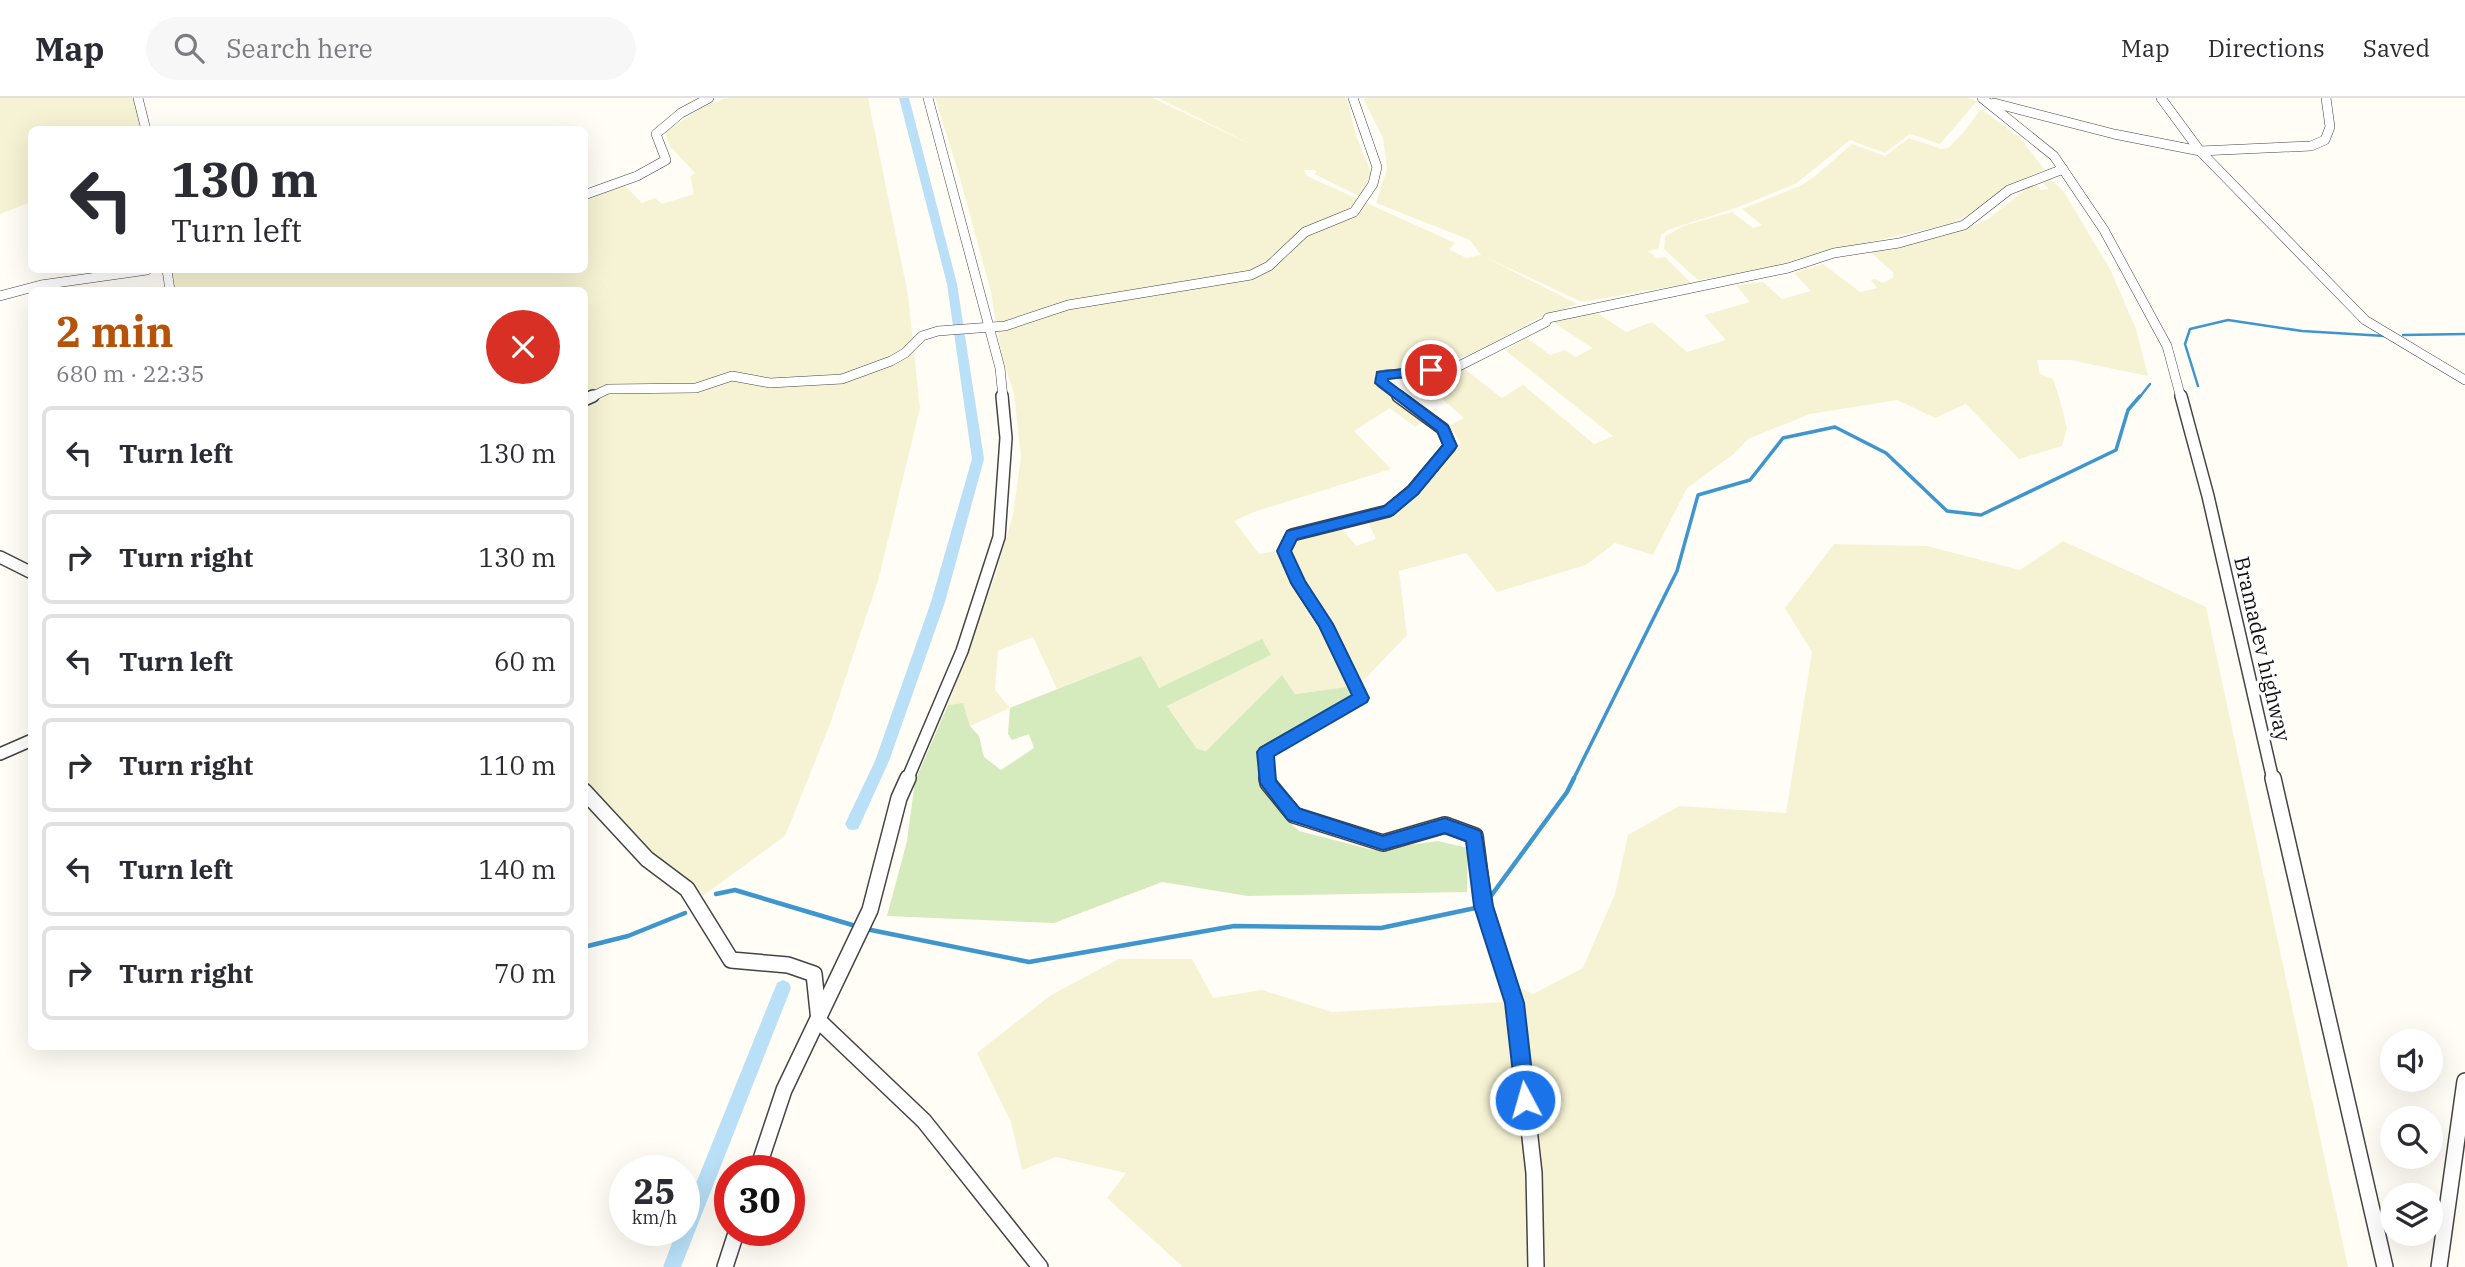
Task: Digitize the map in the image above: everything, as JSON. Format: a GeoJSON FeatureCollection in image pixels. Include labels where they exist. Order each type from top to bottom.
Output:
{"type":"FeatureCollection","features":[{"type":"Feature","properties":{"kind":"street"},"geometry":{"type":"LineString","coordinates":[[138,98],[145,126]]}},
{"type":"Feature","properties":{"kind":"street"},"geometry":{"type":"LineString","coordinates":[[588,193],[611,183],[652,171],[666,160],[656,134],[681,113],[709,98]]}},
{"type":"Feature","properties":{"kind":"street"},"geometry":{"type":"LineString","coordinates":[[762,1155],[784,1090],[870,910],[899,798],[962,651],[999,537],[1006,438],[1000,368],[928,98]]}},
{"type":"Feature","properties":{"kind":"street"},"geometry":{"type":"LineString","coordinates":[[588,398],[608,389],[696,388],[732,376],[770,383],[842,379],[891,361],[905,353],[922,336],[938,331],[1005,326],[1068,306],[1251,275],[1269,266],[1305,232],[1354,212],[1373,184],[1377,167],[1353,98]]}},
{"type":"Feature","properties":{"kind":"street"},"geometry":{"type":"LineString","coordinates":[[2161,98],[2200,151],[2365,320],[2465,380]]}},
{"type":"Feature","properties":{"kind":"street"},"geometry":{"type":"LineString","coordinates":[[1982,99],[2114,134],[2200,151],[2311,146],[2325,140],[2330,127],[2326,98]]}},
{"type":"Feature","properties":{"kind":"street","name":"Bramadev highway"},"geometry":{"type":"LineString","coordinates":[[1982,99],[2054,156],[2104,230],[2167,346],[2208,496],[2385,1267]]}},
{"type":"Feature","properties":{"kind":"street"},"geometry":{"type":"LineString","coordinates":[[1536,1267],[1534,1173],[1515,1003],[1483,906],[1475,836],[1445,825],[1383,843],[1294,815],[1268,783],[1265,752],[1361,698],[1325,624],[1298,583],[1284,551],[1292,535],[1388,511],[1413,490],[1450,446],[1443,429],[1381,383],[1382,375],[1451,370],[1546,322],[1548,318],[1788,268],[1834,253],[1899,243],[1964,225],[2009,190],[2063,169]]}},
{"type":"Feature","properties":{"kind":"street"},"geometry":{"type":"LineString","coordinates":[[34,287],[126,273]]}},
{"type":"Feature","properties":{"kind":"street"},"geometry":{"type":"LineString","coordinates":[[0,296],[28,288]]}},
{"type":"Feature","properties":{"kind":"street"},"geometry":{"type":"LineString","coordinates":[[0,557],[28,571]]}},
{"type":"Feature","properties":{"kind":"street"},"geometry":{"type":"LineString","coordinates":[[0,754],[28,742]]}},
{"type":"Feature","properties":{"kind":"street"},"geometry":{"type":"LineString","coordinates":[[588,795],[647,859],[687,889],[731,960],[788,965],[814,974],[819,1021],[924,1121],[1040,1267]]}},
{"type":"Feature","properties":{"kind":"street"},"geometry":{"type":"LineString","coordinates":[[2439,1267],[2465,1081]]}},
{"type":"Feature","properties":{"kind":"street"},"geometry":{"type":"LineString","coordinates":[[725,1267],[732,1246]]}},
{"type":"Feature","properties":{"kind":"shaded area"},"geometry":{"type":"Polygon","coordinates":[[[0,98],[134,98],[139,126],[28,126],[28,203],[0,214],[0,98]]]}},
{"type":"Feature","properties":{"kind":"shaded area"},"geometry":{"type":"Polygon","coordinates":[[[726,98],[868,98],[908,295],[920,408],[878,581],[830,724],[785,836],[704,895],[639,840],[588,784],[588,287],[175,287],[173,273],[588,273],[588,198],[623,184],[642,203],[655,198],[662,204],[694,194],[690,176],[695,173],[669,145],[665,132],[703,107],[726,98]]]}},
{"type":"Feature","properties":{"kind":"shaded area"},"geometry":{"type":"Polygon","coordinates":[[[935,98],[1153,98],[1256,147],[1158,98],[1347,98],[1356,136],[1371,172],[1361,197],[1314,174],[1317,172],[1315,170],[1304,170],[1307,176],[1455,243],[1449,249],[1466,258],[1481,255],[1470,240],[1376,203],[1387,169],[1383,138],[1365,98],[1968,98],[1977,101],[1940,144],[1910,134],[1885,153],[1850,140],[1797,183],[1736,208],[1668,230],[1661,235],[1659,248],[1648,251],[1657,258],[1665,257],[1691,283],[1582,302],[1485,257],[1577,304],[1539,318],[1476,352],[1434,367],[1373,374],[1381,386],[1425,420],[1415,427],[1390,408],[1354,431],[1391,469],[1254,512],[1234,521],[1259,554],[1275,551],[1354,686],[1295,694],[1282,675],[1206,751],[1197,749],[1167,706],[1271,655],[1158,688],[1141,656],[1057,689],[1033,637],[998,651],[995,690],[1010,708],[970,726],[963,703],[948,705],[995,576],[1013,515],[1021,457],[1014,394],[1001,353],[991,292],[935,98]]]}},
{"type":"Feature","properties":{"kind":"shaded area"},"geometry":{"type":"Polygon","coordinates":[[[1981,109],[2020,138],[2044,169],[2007,188],[1975,211],[1950,224],[1808,256],[1759,271],[1698,280],[1664,249],[1665,236],[1683,226],[1732,212],[1753,228],[1762,225],[1742,209],[1800,186],[1852,144],[1885,156],[1909,138],[1942,149],[1948,148],[1981,109]]]}},
{"type":"Feature","properties":{"kind":"shaded area"},"geometry":{"type":"Polygon","coordinates":[[[2049,177],[2064,192],[2110,269],[2136,329],[2148,376],[2070,360],[2037,360],[2040,374],[2053,379],[2060,400],[2067,428],[2062,446],[2019,459],[1966,404],[1935,418],[1897,400],[1810,414],[1748,439],[1735,453],[1687,488],[1653,555],[1615,543],[1586,565],[1497,592],[1466,553],[1399,571],[1407,635],[1362,682],[1288,551],[1297,539],[1341,527],[1356,546],[1376,539],[1367,520],[1405,507],[1420,492],[1438,465],[1461,443],[1449,426],[1464,418],[1415,375],[1462,367],[1502,398],[1523,385],[1594,444],[1613,436],[1505,350],[1527,338],[1550,355],[1565,350],[1576,357],[1592,348],[1553,322],[1593,310],[1626,332],[1652,322],[1687,352],[1726,340],[1704,315],[1750,302],[1736,285],[1763,282],[1782,299],[1811,291],[1794,273],[1823,264],[1860,292],[1877,288],[1871,280],[1883,283],[1894,277],[1893,272],[1870,252],[1966,229],[1988,219],[2034,183],[2041,190],[2049,189],[2040,180],[2049,177]]]}},
{"type":"Feature","properties":{"kind":"shaded area"},"geometry":{"type":"Polygon","coordinates":[[[2063,541],[2206,607],[2348,1267],[1183,1267],[1107,1198],[1126,1173],[1056,1157],[1022,1170],[1011,1122],[977,1053],[1051,995],[1119,959],[1192,959],[1213,998],[1262,990],[1332,1012],[1502,1002],[1501,979],[1533,994],[1583,968],[1615,894],[1628,835],[1679,806],[1786,813],[1812,652],[1785,608],[1834,544],[1927,546],[2020,570],[2063,541]]]}},
{"type":"Feature","properties":{"kind":"green space"},"geometry":{"type":"Polygon","coordinates":[[[1262,639],[1271,655],[1167,706],[1197,749],[1206,751],[1282,675],[1295,694],[1354,686],[1356,697],[1261,750],[1265,781],[1284,817],[1299,831],[1373,850],[1438,841],[1468,848],[1467,892],[1248,896],[1162,882],[1054,923],[887,916],[907,841],[915,781],[948,705],[963,703],[970,726],[979,736],[984,757],[1001,770],[1034,748],[1029,734],[1012,740],[1008,734],[1010,708],[1141,656],[1159,688],[1262,639]]]}},
{"type":"Feature","properties":{"kind":"waterway"},"geometry":{"type":"LineString","coordinates":[[853,824],[882,761],[938,602],[978,459],[952,284],[904,98]]}},
{"type":"Feature","properties":{"kind":"waterway"},"geometry":{"type":"LineString","coordinates":[[2198,386],[2185,344],[2190,329],[2228,320],[2302,331],[2385,336]]}},
{"type":"Feature","properties":{"kind":"waterway"},"geometry":{"type":"LineString","coordinates":[[2403,335],[2465,334]]}},
{"type":"Feature","properties":{"kind":"waterway"},"geometry":{"type":"LineString","coordinates":[[2139,398],[2150,384]]}},
{"type":"Feature","properties":{"kind":"waterway"},"geometry":{"type":"LineString","coordinates":[[1573,780],[1677,571],[1698,495],[1750,480],[1783,438],[1835,427],[1886,453],[1947,511],[1981,515],[2116,450],[2128,410],[2140,396]]}},
{"type":"Feature","properties":{"kind":"waterway"},"geometry":{"type":"LineString","coordinates":[[1488,900],[1573,780]]}},
{"type":"Feature","properties":{"kind":"waterway"},"geometry":{"type":"LineString","coordinates":[[716,894],[735,890],[859,927]]}},
{"type":"Feature","properties":{"kind":"waterway"},"geometry":{"type":"LineString","coordinates":[[866,929],[1029,962],[1234,926],[1381,928],[1480,907]]}},
{"type":"Feature","properties":{"kind":"waterway"},"geometry":{"type":"LineString","coordinates":[[588,946],[628,936],[685,913]]}},
{"type":"Feature","properties":{"kind":"waterway"},"geometry":{"type":"LineString","coordinates":[[672,1267],[783,988]]}},
{"type":"Feature","properties":{"kind":"route"},"geometry":{"type":"LineString","coordinates":[[1431,370],[1382,375],[1381,383],[1443,429],[1450,446],[1413,490],[1388,511],[1292,535],[1284,551],[1298,583],[1325,624],[1361,698],[1265,752],[1268,783],[1294,815],[1383,843],[1445,825],[1475,836],[1483,906],[1515,1003],[1525,1100]]}}]}
